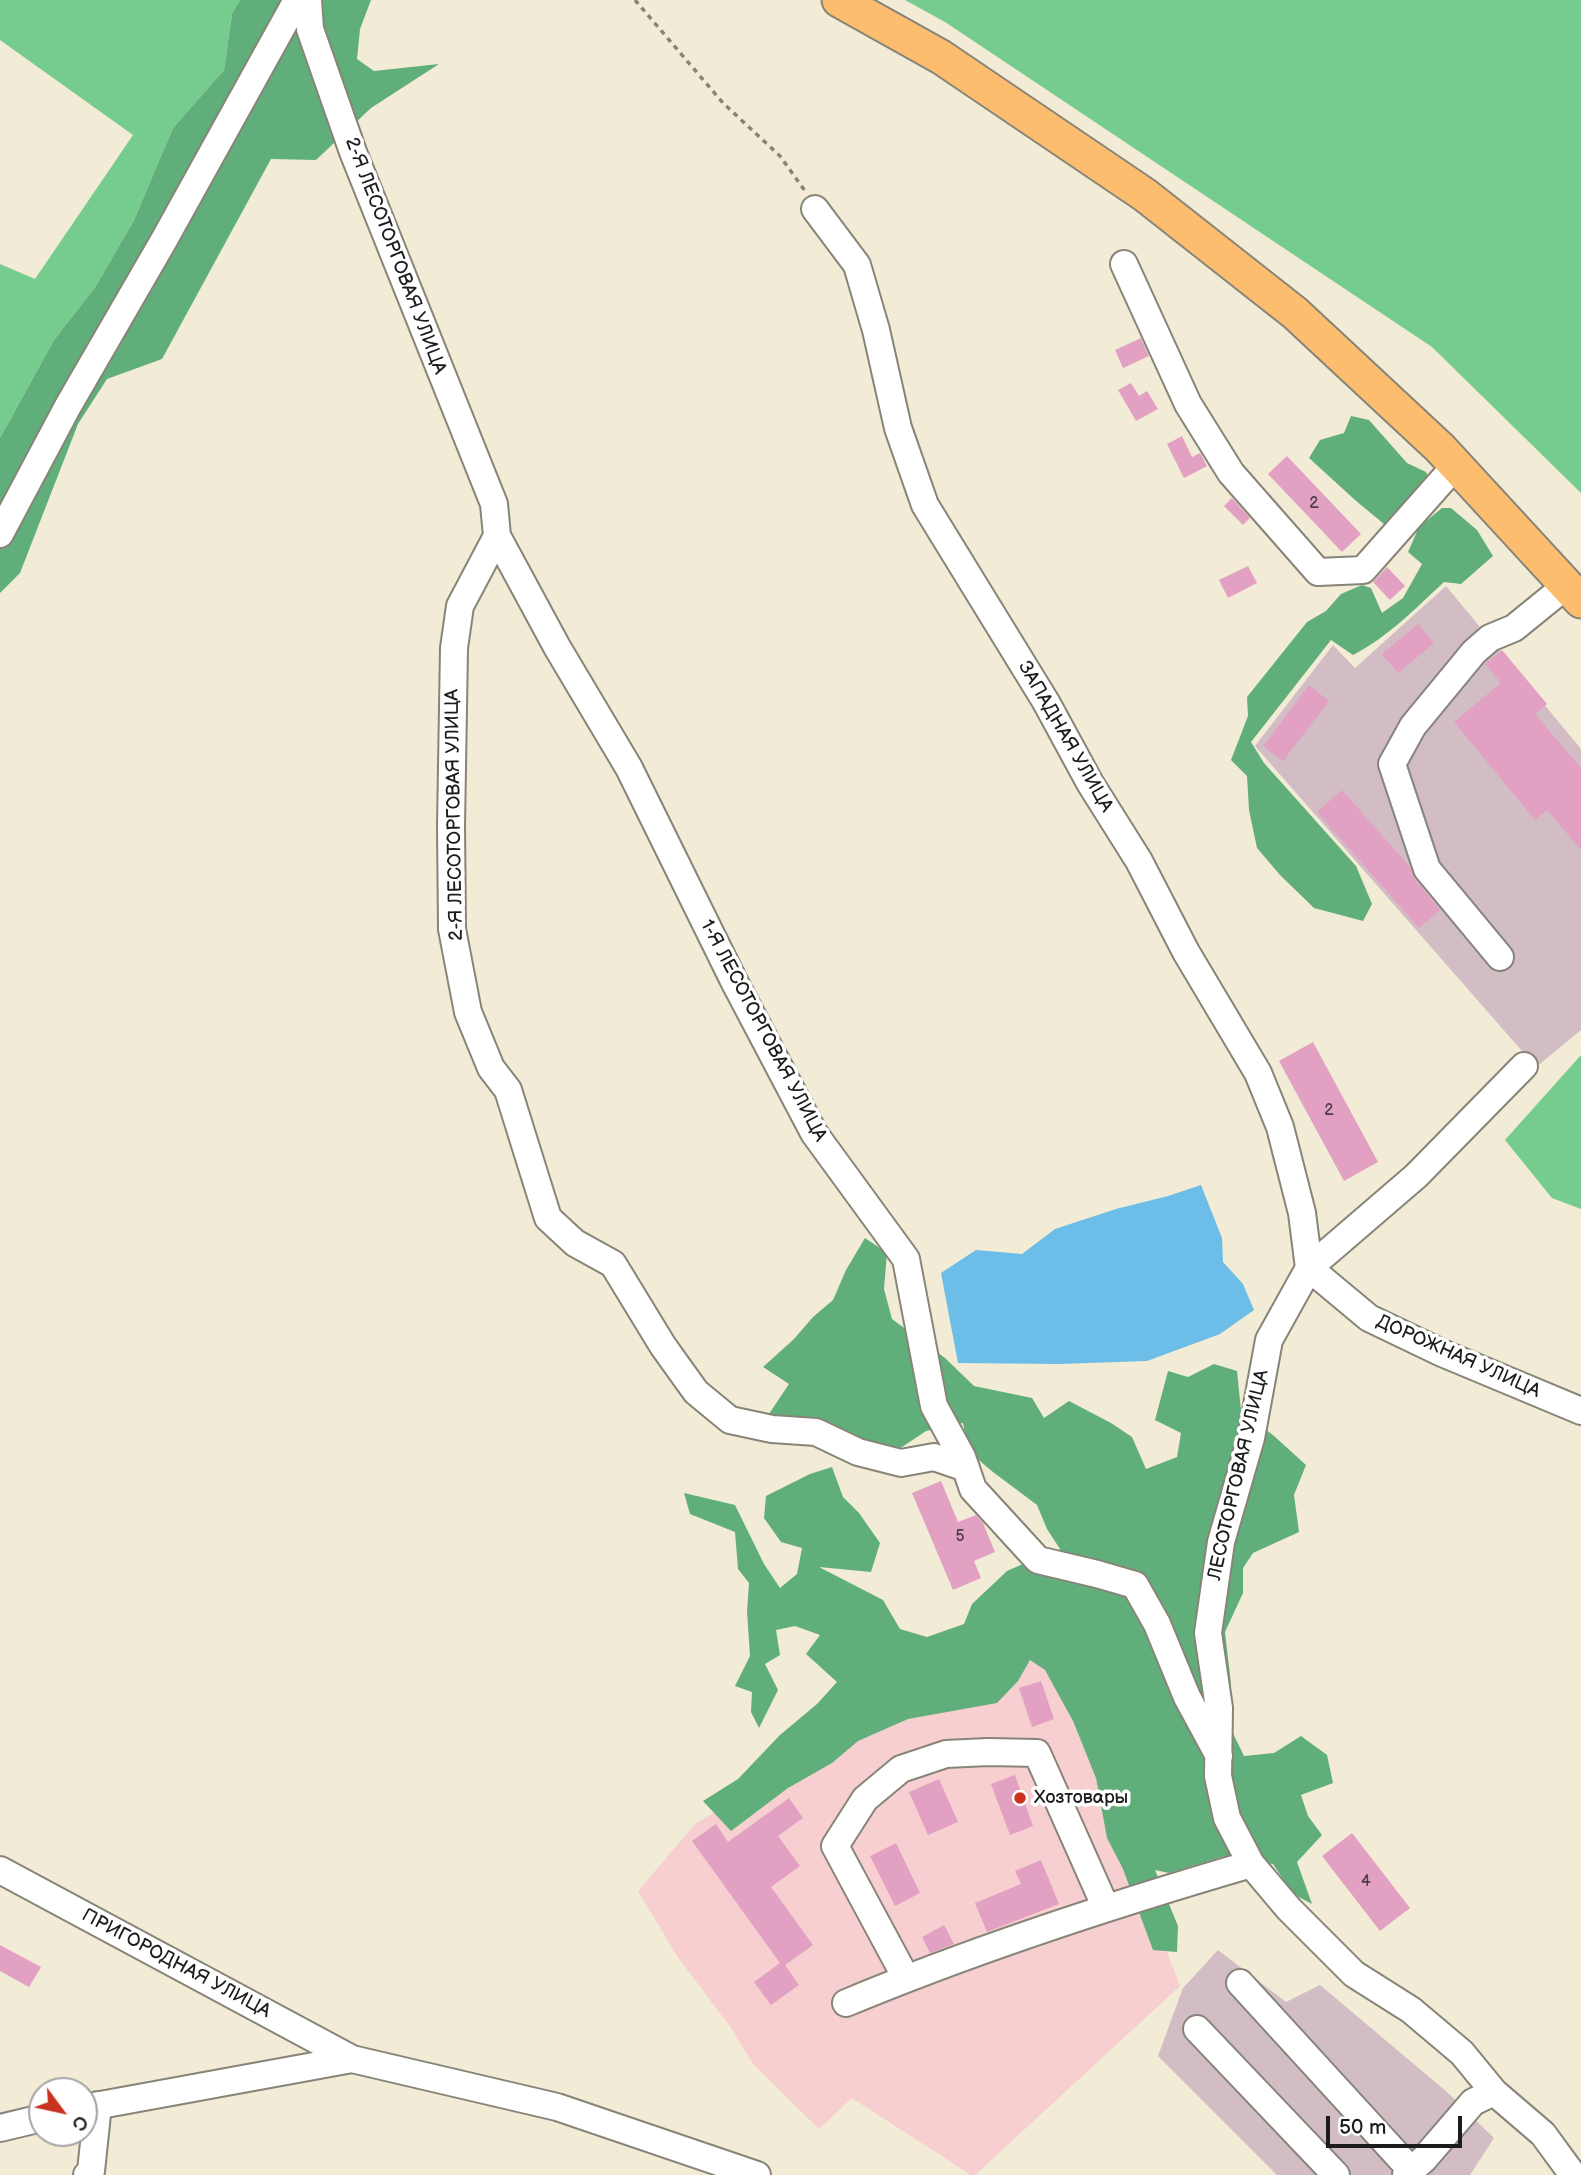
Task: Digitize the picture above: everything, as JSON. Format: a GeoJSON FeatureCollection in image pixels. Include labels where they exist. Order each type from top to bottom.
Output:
{"type":"FeatureCollection","features":[{"type":"Feature","properties":{"kind":"main road"},"geometry":{"type":"LineString","coordinates":[[839,0],[941,57],[1145,195],[1295,313],[1456,464],[1574,593]]}},
{"type":"Feature","properties":{"kind":"street"},"geometry":{"type":"LineString","coordinates":[[0,534],[68,406],[178,216],[297,0]]}},
{"type":"Feature","properties":{"kind":"street","name":"2-Я ЛЕСОТОРГОВАЯ УЛИЦА"},"geometry":{"type":"LineString","coordinates":[[308,0],[310,29],[353,152],[494,504],[497,536],[460,606],[454,648],[452,929],[468,1012],[491,1068],[508,1090],[548,1218],[575,1243],[613,1264],[663,1346],[696,1392],[730,1420],[772,1429],[816,1432],[858,1452],[901,1463],[933,1457],[966,1468]]}},
{"type":"Feature","properties":{"kind":"street","name":"ЗАПАДНАЯ УЛИЦА"},"geometry":{"type":"LineString","coordinates":[[815,209],[857,264],[876,330],[898,428],[925,505],[1046,702],[1090,783],[1139,862],[1186,952],[1258,1073],[1280,1127],[1302,1213],[1309,1268]]}},
{"type":"Feature","properties":{"kind":"street"},"geometry":{"type":"LineString","coordinates":[[1124,264],[1188,404],[1231,473],[1318,572],[1363,570],[1456,464]]}},
{"type":"Feature","properties":{"kind":"street","name":"1-Я ЛЕСОТОРГОВАЯ УЛИЦА"},"geometry":{"type":"LineString","coordinates":[[497,536],[629,768],[735,983],[814,1133],[906,1259],[934,1406],[962,1457],[973,1489],[1038,1560],[1135,1585],[1157,1624],[1187,1698],[1219,1756]]}},
{"type":"Feature","properties":{"kind":"street"},"geometry":{"type":"LineString","coordinates":[[1500,957],[1427,869],[1392,764],[1413,726],[1474,652],[1490,638],[1514,628],[1574,593]]}},
{"type":"Feature","properties":{"kind":"street"},"geometry":{"type":"LineString","coordinates":[[1309,1268],[1416,1176],[1524,1066]]}},
{"type":"Feature","properties":{"kind":"street","name":"ДОРОЖНАЯ УЛИЦА"},"geometry":{"type":"LineString","coordinates":[[1309,1268],[1369,1318],[1442,1353],[1581,1411]]}},
{"type":"Feature","properties":{"kind":"street","name":"ЛЕСОТОРГОВАЯ УЛИЦА"},"geometry":{"type":"LineString","coordinates":[[1309,1268],[1269,1340],[1251,1438],[1221,1542],[1208,1633],[1219,1708],[1219,1776],[1227,1818],[1251,1864],[1289,1909],[1354,1974],[1411,2010],[1462,2053],[1494,2092],[1543,2134],[1573,2175]]}},
{"type":"Feature","properties":{"kind":"street"},"geometry":{"type":"LineString","coordinates":[[906,1978],[835,1846],[865,1799],[901,1769],[946,1754],[1037,1753],[1106,1908]]}},
{"type":"Feature","properties":{"kind":"street"},"geometry":{"type":"LineString","coordinates":[[846,2003],[906,1978],[1106,1908],[1251,1864]]}},
{"type":"Feature","properties":{"kind":"street","name":"ПРИГОРОДНАЯ УЛИЦА"},"geometry":{"type":"LineString","coordinates":[[0,1870],[352,2059]]}},
{"type":"Feature","properties":{"kind":"street"},"geometry":{"type":"LineString","coordinates":[[1240,1983],[1409,2173],[1473,2102],[1494,2092]]}},
{"type":"Feature","properties":{"kind":"street"},"geometry":{"type":"LineString","coordinates":[[1196,2029],[1336,2175]]}},
{"type":"Feature","properties":{"kind":"street"},"geometry":{"type":"LineString","coordinates":[[98,2105],[352,2059],[558,2107],[757,2175]]}},
{"type":"Feature","properties":{"kind":"street"},"geometry":{"type":"LineString","coordinates":[[0,2129],[28,2122]]}},
{"type":"Feature","properties":{"kind":"street"},"geometry":{"type":"LineString","coordinates":[[87,2175],[91,2171],[91,2147]]}},
{"type":"Feature","properties":{"kind":"path"},"geometry":{"type":"LineString","coordinates":[[635,0],[723,103],[780,156],[815,209]]}},
{"type":"Feature","properties":{"kind":"shaded area"},"geometry":{"type":"Polygon","coordinates":[[[1446,586],[1581,749],[1581,1030],[1536,1067],[1255,746],[1333,645],[1355,668],[1446,586]]]}},
{"type":"Feature","properties":{"kind":"shaded area"},"geometry":{"type":"Polygon","coordinates":[[[1046,1654],[1180,1986],[975,2175],[971,2175],[852,2098],[819,2129],[753,2064],[731,2028],[677,1956],[638,1891],[696,1823],[828,1749],[1046,1654]]]}},
{"type":"Feature","properties":{"kind":"shaded area"},"geometry":{"type":"Polygon","coordinates":[[[1218,1950],[1286,2002],[1320,1985],[1447,2092],[1494,2138],[1470,2175],[1277,2175],[1158,2056],[1183,1988],[1218,1950]]]}},
{"type":"Feature","properties":{"kind":"green space"},"geometry":{"type":"Polygon","coordinates":[[[0,0],[240,0],[232,14],[224,70],[173,128],[134,220],[96,286],[54,340],[0,438],[0,264],[35,279],[133,135],[0,40],[0,0]]]}},
{"type":"Feature","properties":{"kind":"green space"},"geometry":{"type":"Polygon","coordinates":[[[240,0],[371,0],[360,29],[357,59],[374,71],[439,64],[371,108],[316,160],[271,159],[162,359],[107,379],[78,424],[20,573],[0,593],[0,438],[54,340],[96,286],[134,220],[173,128],[224,70],[232,14],[240,0]]]}},
{"type":"Feature","properties":{"kind":"green space"},"geometry":{"type":"Polygon","coordinates":[[[905,0],[1581,0],[1581,493],[1432,347],[945,22],[905,0]]]}},
{"type":"Feature","properties":{"kind":"green space"},"geometry":{"type":"Polygon","coordinates":[[[1351,416],[1369,420],[1407,463],[1426,472],[1432,484],[1390,529],[1309,458],[1320,440],[1344,433],[1351,416]]]}},
{"type":"Feature","properties":{"kind":"green space"},"geometry":{"type":"Polygon","coordinates":[[[1442,508],[1451,508],[1477,530],[1493,556],[1461,584],[1444,582],[1390,631],[1353,655],[1331,640],[1251,742],[1264,763],[1356,866],[1372,904],[1363,921],[1314,908],[1257,848],[1249,810],[1247,776],[1231,760],[1248,716],[1247,697],[1307,622],[1326,611],[1341,594],[1362,585],[1371,588],[1382,613],[1403,598],[1422,564],[1408,552],[1419,527],[1442,508]]]}},
{"type":"Feature","properties":{"kind":"green space"},"geometry":{"type":"Polygon","coordinates":[[[1581,1055],[1581,1209],[1552,1198],[1505,1140],[1581,1055]]]}},
{"type":"Feature","properties":{"kind":"green space"},"geometry":{"type":"Polygon","coordinates":[[[865,1238],[887,1253],[884,1289],[892,1319],[945,1358],[974,1386],[1032,1398],[1044,1418],[1069,1401],[1132,1437],[1146,1469],[1177,1457],[1181,1433],[1155,1420],[1168,1371],[1188,1377],[1214,1364],[1237,1371],[1241,1410],[1306,1465],[1294,1495],[1299,1532],[1253,1553],[1243,1568],[1243,1593],[1225,1632],[1231,1684],[1227,1721],[1244,1756],[1274,1753],[1301,1736],[1327,1755],[1333,1783],[1301,1795],[1308,1816],[1322,1835],[1297,1862],[1312,1904],[1293,1894],[1273,1864],[1225,1856],[1169,1873],[1155,1870],[1178,1926],[1177,1952],[1153,1950],[1123,1869],[1107,1838],[1096,1778],[1073,1721],[1045,1670],[1030,1660],[1018,1681],[997,1703],[908,1719],[858,1741],[832,1763],[788,1788],[731,1831],[703,1801],[738,1779],[837,1682],[806,1654],[820,1635],[795,1626],[776,1630],[780,1655],[765,1664],[778,1690],[759,1728],[751,1712],[752,1692],[735,1686],[750,1656],[747,1611],[749,1583],[738,1569],[735,1532],[690,1514],[684,1493],[735,1505],[764,1564],[780,1588],[797,1574],[802,1548],[781,1542],[764,1518],[766,1496],[810,1474],[832,1467],[843,1497],[859,1513],[880,1543],[871,1572],[819,1567],[883,1600],[900,1629],[927,1637],[964,1624],[972,1604],[1007,1571],[1023,1564],[1042,1568],[1060,1549],[1047,1529],[1037,1505],[968,1451],[963,1423],[926,1431],[899,1449],[826,1427],[769,1414],[789,1384],[763,1367],[833,1300],[846,1270],[865,1238]]]}},
{"type":"Feature","properties":{"kind":"water"},"geometry":{"type":"Polygon","coordinates":[[[1201,1185],[1222,1238],[1223,1262],[1243,1284],[1254,1310],[1220,1334],[1147,1361],[958,1363],[941,1273],[976,1250],[1022,1254],[1055,1229],[1201,1185]]]}},
{"type":"Feature","properties":{"kind":"building"},"geometry":{"type":"Polygon","coordinates":[[[1141,338],[1149,356],[1123,368],[1115,350],[1141,338]]]}},
{"type":"Feature","properties":{"kind":"building"},"geometry":{"type":"Polygon","coordinates":[[[1131,383],[1139,396],[1147,391],[1158,409],[1136,421],[1118,390],[1131,383]]]}},
{"type":"Feature","properties":{"kind":"building"},"geometry":{"type":"Polygon","coordinates":[[[1182,436],[1192,457],[1200,453],[1207,466],[1184,478],[1167,444],[1182,436]]]}},
{"type":"Feature","properties":{"kind":"building"},"geometry":{"type":"Polygon","coordinates":[[[1287,456],[1361,534],[1342,552],[1268,474],[1287,456]]]}},
{"type":"Feature","properties":{"kind":"building"},"geometry":{"type":"Polygon","coordinates":[[[1232,498],[1250,518],[1243,525],[1224,506],[1232,498]]]}},
{"type":"Feature","properties":{"kind":"building"},"geometry":{"type":"Polygon","coordinates":[[[1248,566],[1257,583],[1228,598],[1219,580],[1248,566]]]}},
{"type":"Feature","properties":{"kind":"building"},"geometry":{"type":"Polygon","coordinates":[[[1387,567],[1405,586],[1390,600],[1373,582],[1387,567]]]}},
{"type":"Feature","properties":{"kind":"building"},"geometry":{"type":"Polygon","coordinates":[[[1418,624],[1434,643],[1398,673],[1382,654],[1418,624]]]}},
{"type":"Feature","properties":{"kind":"building"},"geometry":{"type":"Polygon","coordinates":[[[1502,650],[1547,704],[1535,714],[1581,768],[1581,850],[1547,810],[1535,820],[1454,722],[1501,683],[1485,664],[1502,650]]]}},
{"type":"Feature","properties":{"kind":"building"},"geometry":{"type":"Polygon","coordinates":[[[1309,685],[1329,701],[1283,761],[1263,746],[1309,685]]]}},
{"type":"Feature","properties":{"kind":"building"},"geometry":{"type":"Polygon","coordinates":[[[1342,790],[1410,867],[1415,879],[1440,910],[1419,928],[1317,812],[1342,790]]]}},
{"type":"Feature","properties":{"kind":"building"},"geometry":{"type":"Polygon","coordinates":[[[1313,1042],[1378,1162],[1344,1181],[1279,1061],[1313,1042]]]}},
{"type":"Feature","properties":{"kind":"building"},"geometry":{"type":"Polygon","coordinates":[[[941,1481],[958,1522],[976,1515],[983,1523],[995,1552],[974,1561],[981,1578],[953,1590],[912,1493],[941,1481]]]}},
{"type":"Feature","properties":{"kind":"building"},"geometry":{"type":"Polygon","coordinates":[[[1041,1681],[1054,1719],[1032,1727],[1019,1688],[1041,1681]]]}},
{"type":"Feature","properties":{"kind":"building"},"geometry":{"type":"Polygon","coordinates":[[[1015,1775],[1033,1826],[1010,1835],[991,1784],[1015,1775]]]}},
{"type":"Feature","properties":{"kind":"building"},"geometry":{"type":"Polygon","coordinates":[[[939,1779],[958,1822],[928,1835],[909,1792],[939,1779]]]}},
{"type":"Feature","properties":{"kind":"building"},"geometry":{"type":"Polygon","coordinates":[[[789,1798],[803,1818],[778,1836],[800,1866],[771,1887],[813,1945],[785,1965],[799,1985],[771,2005],[754,1982],[780,1963],[692,1841],[716,1824],[728,1842],[789,1798]]]}},
{"type":"Feature","properties":{"kind":"building"},"geometry":{"type":"Polygon","coordinates":[[[1352,1833],[1410,1908],[1380,1931],[1322,1856],[1352,1833]]]}},
{"type":"Feature","properties":{"kind":"building"},"geometry":{"type":"Polygon","coordinates":[[[896,1843],[920,1893],[895,1906],[870,1856],[896,1843]]]}},
{"type":"Feature","properties":{"kind":"building"},"geometry":{"type":"Polygon","coordinates":[[[1041,1860],[1059,1904],[987,1932],[975,1903],[1021,1884],[1015,1871],[1041,1860]]]}},
{"type":"Feature","properties":{"kind":"building"},"geometry":{"type":"Polygon","coordinates":[[[944,1925],[954,1944],[930,1953],[922,1937],[944,1925]]]}},
{"type":"Feature","properties":{"kind":"building"},"geometry":{"type":"Polygon","coordinates":[[[0,1945],[41,1967],[29,1987],[0,1971],[0,1945]]]}},
{"type":"Feature","properties":{"kind":"place","name":"Хозтовары"},"geometry":{"type":"Point","coordinates":[1020,1798]}}]}
